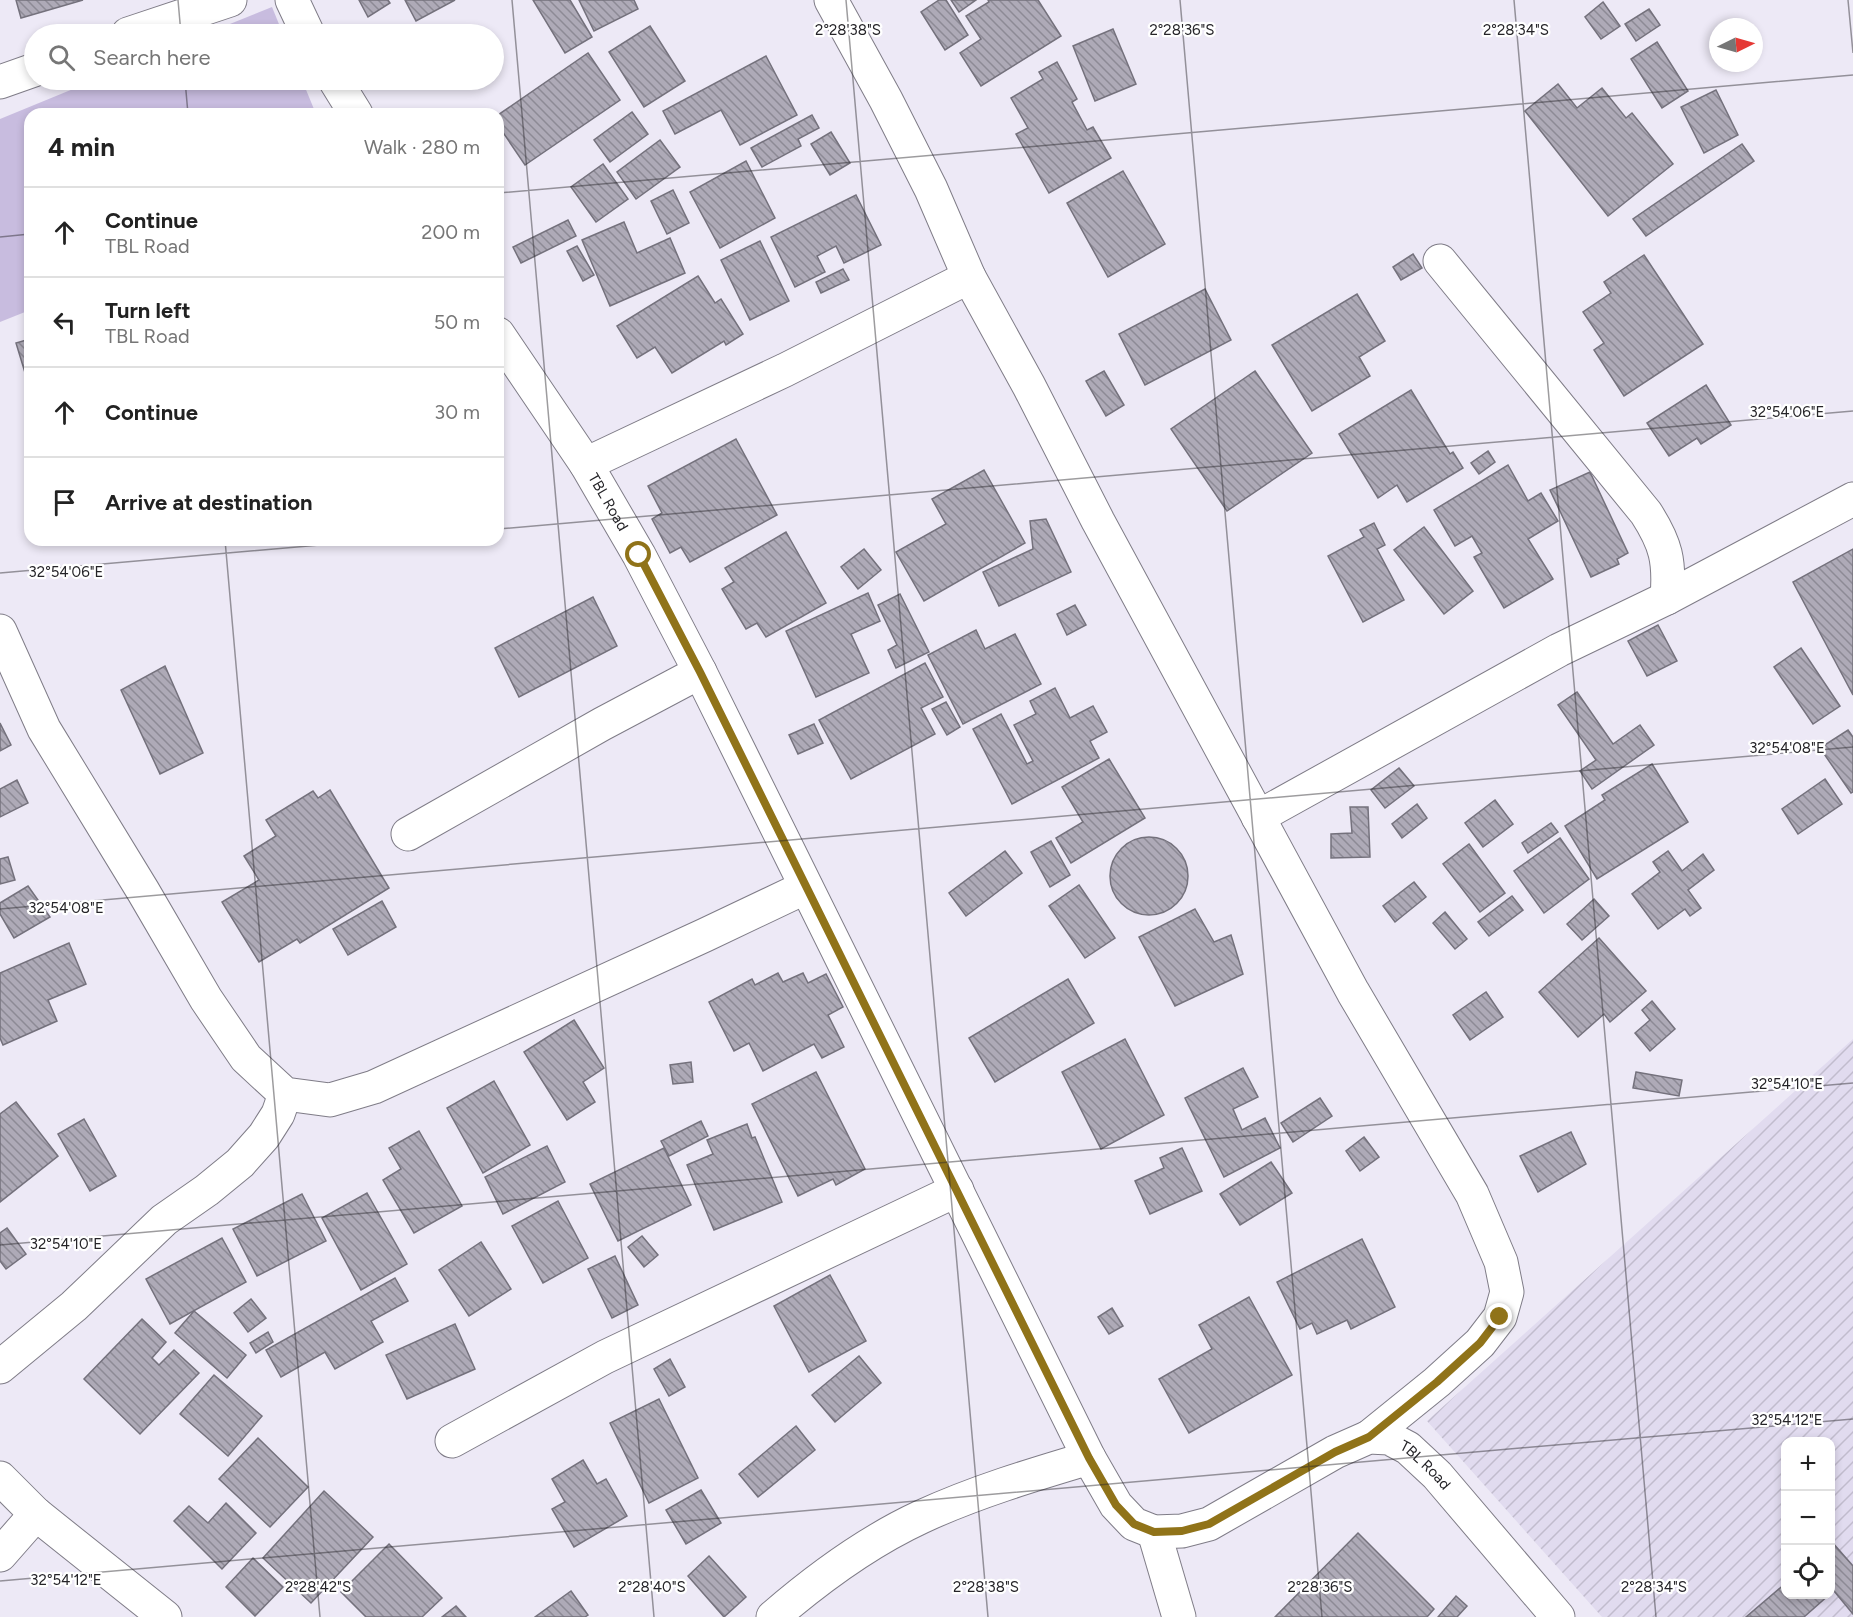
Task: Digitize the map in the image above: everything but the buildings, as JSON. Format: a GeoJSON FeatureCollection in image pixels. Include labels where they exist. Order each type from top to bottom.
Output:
{"type":"FeatureCollection","features":[{"type":"Feature","properties":{"kind":"street"},"geometry":{"type":"LineString","coordinates":[[158,24],[230,0]]}},
{"type":"Feature","properties":{"kind":"street"},"geometry":{"type":"LineString","coordinates":[[292,0],[303,24]]}},
{"type":"Feature","properties":{"kind":"street"},"geometry":{"type":"LineString","coordinates":[[831,0],[886,100],[931,189],[969,277],[1029,386],[1098,521],[1353,992],[1472,1194],[1502,1262],[1507,1292],[1500,1317],[1480,1343],[1437,1382],[1369,1437],[1335,1452],[1209,1524],[1182,1531],[1154,1532],[1179,1617]]}},
{"type":"Feature","properties":{"kind":"street"},"geometry":{"type":"LineString","coordinates":[[0,82],[24,74]]}},
{"type":"Feature","properties":{"kind":"street"},"geometry":{"type":"LineString","coordinates":[[341,90],[352,108]]}},
{"type":"Feature","properties":{"kind":"street"},"geometry":{"type":"LineString","coordinates":[[1440,261],[1646,513],[1658,532],[1666,554],[1669,575],[1667,598]]}},
{"type":"Feature","properties":{"kind":"street"},"geometry":{"type":"LineString","coordinates":[[586,464],[785,370],[969,277]]}},
{"type":"Feature","properties":{"kind":"street","name":"TBL Road"},"geometry":{"type":"LineString","coordinates":[[504,343],[586,464],[639,555],[700,672],[1089,1458],[1116,1505],[1134,1524],[1154,1532]]}},
{"type":"Feature","properties":{"kind":"street"},"geometry":{"type":"LineString","coordinates":[[1258,817],[1559,650],[1667,598],[1853,499]]}},
{"type":"Feature","properties":{"kind":"street"},"geometry":{"type":"LineString","coordinates":[[0,632],[44,729],[206,999],[246,1058],[285,1094],[330,1100],[374,1087],[806,887]]}},
{"type":"Feature","properties":{"kind":"street"},"geometry":{"type":"LineString","coordinates":[[408,834],[602,724],[700,672]]}},
{"type":"Feature","properties":{"kind":"street"},"geometry":{"type":"LineString","coordinates":[[0,1367],[74,1306],[164,1220],[207,1190],[240,1163],[264,1136],[278,1114],[285,1094]]}},
{"type":"Feature","properties":{"kind":"street"},"geometry":{"type":"LineString","coordinates":[[452,1441],[606,1357],[957,1190]]}},
{"type":"Feature","properties":{"kind":"street","name":"TBL Road"},"geometry":{"type":"LineString","coordinates":[[1369,1437],[1389,1438],[1408,1449],[1437,1475],[1558,1617]]}},
{"type":"Feature","properties":{"kind":"street"},"geometry":{"type":"LineString","coordinates":[[773,1617],[804,1590],[845,1562],[921,1517],[1001,1485],[1089,1458]]}},
{"type":"Feature","properties":{"kind":"street"},"geometry":{"type":"LineString","coordinates":[[0,1478],[36,1514],[165,1617]]}},
{"type":"Feature","properties":{"kind":"street"},"geometry":{"type":"LineString","coordinates":[[0,1555],[36,1514]]}},
{"type":"Feature","properties":{"kind":"shaded area"},"geometry":{"type":"Polygon","coordinates":[[[272,7],[279,24],[230,24],[272,7]]]}},
{"type":"Feature","properties":{"kind":"shaded area"},"geometry":{"type":"Polygon","coordinates":[[[71,90],[306,90],[314,108],[27,108],[71,90]]]}},
{"type":"Feature","properties":{"kind":"shaded area"},"geometry":{"type":"Polygon","coordinates":[[[24,109],[24,312],[0,322],[0,119],[24,109]]]}},
{"type":"Feature","properties":{"kind":"shaded area"},"geometry":{"type":"Polygon","coordinates":[[[1853,1039],[1853,1617],[1602,1617],[1427,1421],[1853,1039]]]}},
{"type":"Feature","properties":{"kind":"route"},"geometry":{"type":"LineString","coordinates":[[639,555],[700,672],[1089,1458],[1116,1505],[1134,1524],[1154,1532],[1182,1531],[1209,1524],[1335,1452],[1369,1437],[1437,1382],[1480,1343],[1500,1317]]}}]}
